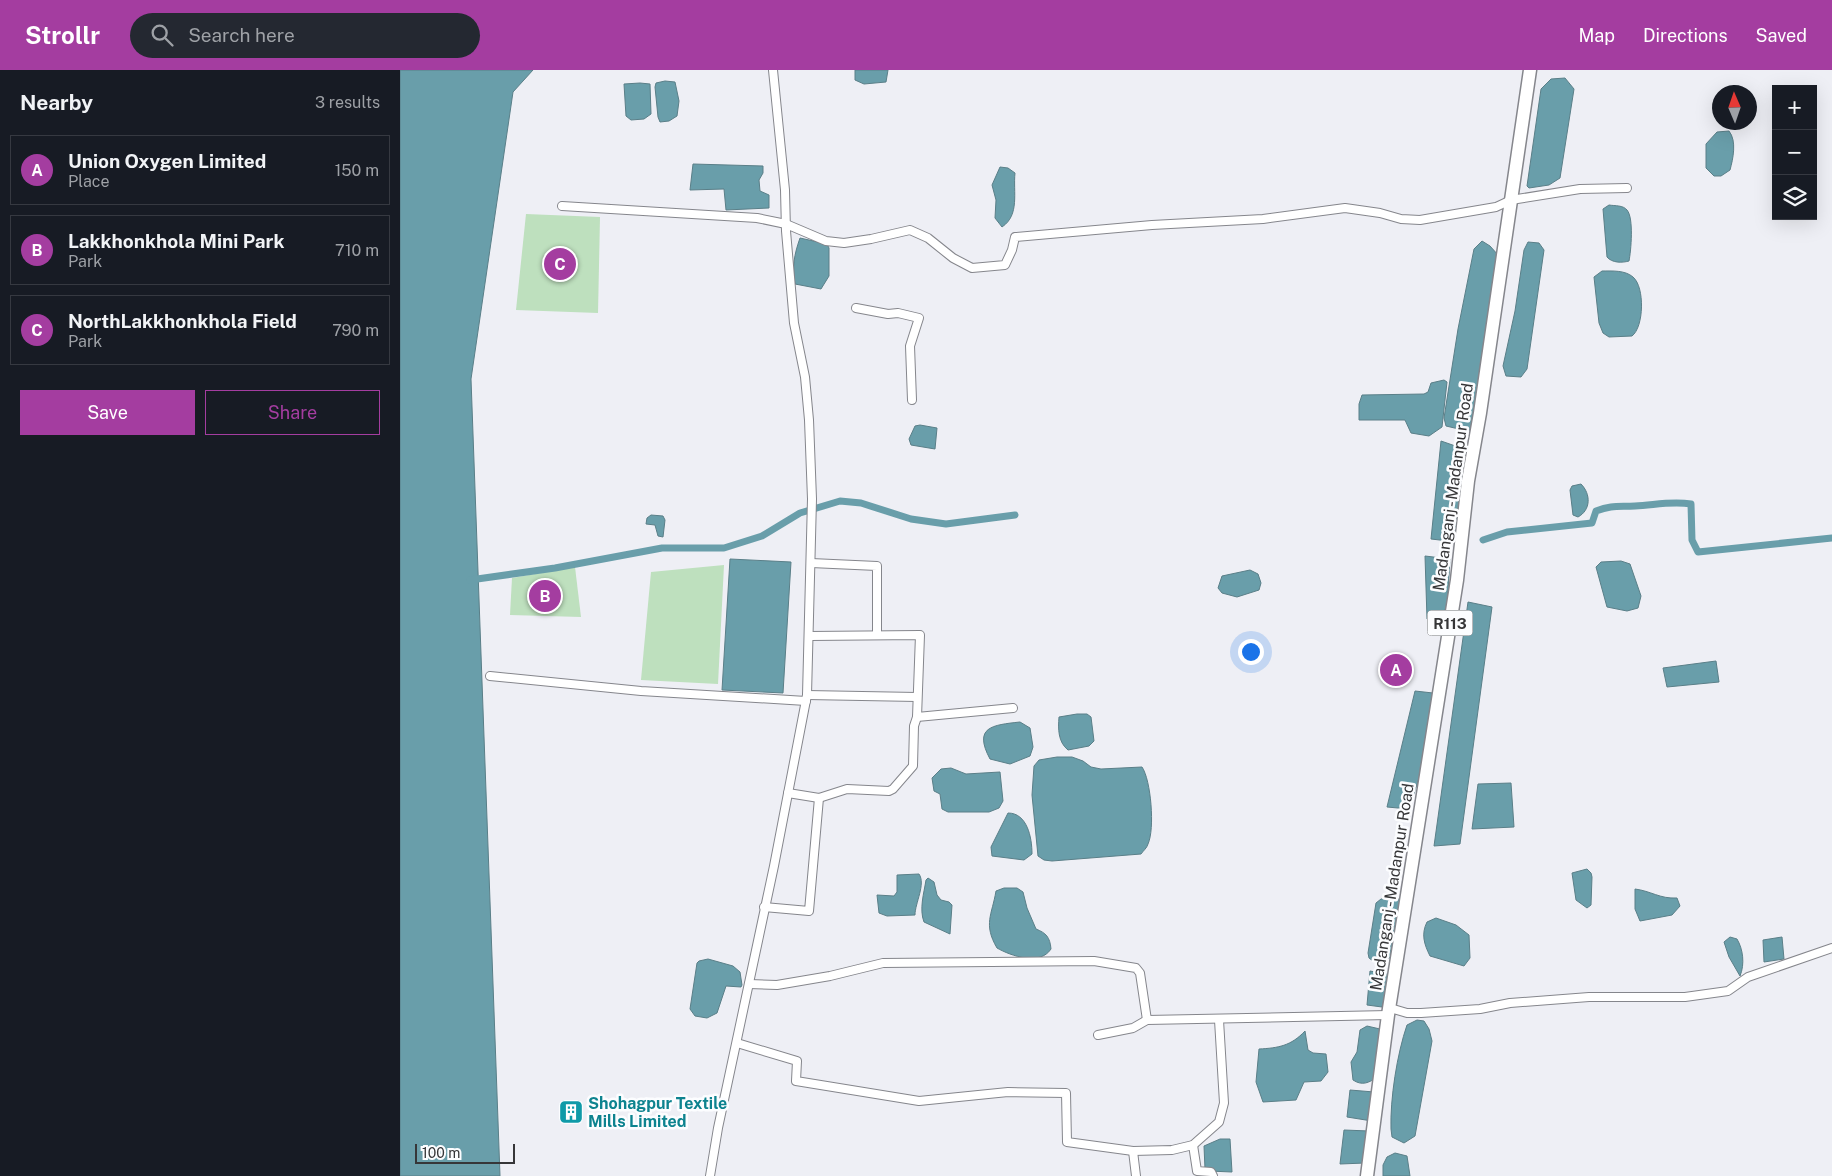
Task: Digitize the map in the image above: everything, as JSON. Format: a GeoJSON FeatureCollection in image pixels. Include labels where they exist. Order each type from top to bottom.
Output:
{"type":"FeatureCollection","features":[{"type":"Feature","properties":{"kind":"main road","name":"Madanganj - Madanpur Road"},"geometry":{"type":"LineString","coordinates":[[1367,1176],[1389,1012],[1457,580],[1468,481],[1480,413],[1530,70]]}},
{"type":"Feature","properties":{"kind":"street"},"geometry":{"type":"LineString","coordinates":[[710,1176],[718,1128],[788,794],[806,698],[810,636],[810,520],[812,499],[805,377],[794,323],[785,190],[773,70]]}},
{"type":"Feature","properties":{"kind":"street"},"geometry":{"type":"LineString","coordinates":[[562,206],[757,218],[786,224],[826,241],[844,242],[871,239],[910,230],[928,238],[972,268],[1005,265],[1012,250],[1015,237],[1152,225],[1263,219],[1345,208],[1380,213],[1401,219],[1420,220],[1496,207],[1511,200],[1580,189],[1627,188]]}},
{"type":"Feature","properties":{"kind":"street"},"geometry":{"type":"LineString","coordinates":[[856,308],[888,314],[898,313],[919,318],[910,346],[912,400]]}},
{"type":"Feature","properties":{"kind":"street"},"geometry":{"type":"LineString","coordinates":[[811,563],[877,566],[877,635]]}},
{"type":"Feature","properties":{"kind":"street"},"geometry":{"type":"LineString","coordinates":[[788,794],[819,798],[847,789],[889,791],[896,788],[913,766],[920,635],[810,636]]}},
{"type":"Feature","properties":{"kind":"street"},"geometry":{"type":"LineString","coordinates":[[490,676],[641,692],[806,698],[917,697]]}},
{"type":"Feature","properties":{"kind":"street"},"geometry":{"type":"LineString","coordinates":[[917,717],[1012,708]]}},
{"type":"Feature","properties":{"kind":"street"},"geometry":{"type":"LineString","coordinates":[[764,907],[809,912],[819,798]]}},
{"type":"Feature","properties":{"kind":"street"},"geometry":{"type":"LineString","coordinates":[[1098,1035],[1133,1028],[1147,1020],[1219,1020],[1389,1012],[1421,1013],[1480,1009],[1510,1003],[1589,997],[1685,998],[1728,991],[1748,977],[1832,948]]}},
{"type":"Feature","properties":{"kind":"street"},"geometry":{"type":"LineString","coordinates":[[749,984],[777,985],[830,976],[883,963],[1094,961],[1136,968],[1140,973],[1147,1020]]}},
{"type":"Feature","properties":{"kind":"street"},"geometry":{"type":"LineString","coordinates":[[737,1043],[797,1061],[796,1081],[888,1098],[919,1102],[1008,1092],[1066,1093],[1067,1142],[1133,1151],[1172,1150],[1193,1145],[1219,1122],[1224,1103],[1219,1020]]}},
{"type":"Feature","properties":{"kind":"street"},"geometry":{"type":"LineString","coordinates":[[1193,1145],[1198,1171],[1211,1172],[1213,1176]]}},
{"type":"Feature","properties":{"kind":"street"},"geometry":{"type":"LineString","coordinates":[[1133,1151],[1136,1176]]}},
{"type":"Feature","properties":{"kind":"green space"},"geometry":{"type":"Polygon","coordinates":[[[526,214],[600,217],[598,313],[516,310],[526,214]]]}},
{"type":"Feature","properties":{"kind":"green space"},"geometry":{"type":"Polygon","coordinates":[[[724,565],[718,684],[641,680],[651,572],[724,565]]]}},
{"type":"Feature","properties":{"kind":"green space"},"geometry":{"type":"Polygon","coordinates":[[[575,567],[581,617],[510,615],[512,578],[575,567]]]}},
{"type":"Feature","properties":{"kind":"water"},"geometry":{"type":"Polygon","coordinates":[[[400,70],[533,70],[513,92],[471,379],[500,1176],[400,1176],[400,70]]]}},
{"type":"Feature","properties":{"kind":"water"},"geometry":{"type":"Polygon","coordinates":[[[855,70],[888,70],[886,82],[864,84],[855,80],[855,70]]]}},
{"type":"Feature","properties":{"kind":"water"},"geometry":{"type":"Polygon","coordinates":[[[1565,78],[1574,89],[1560,178],[1549,185],[1529,188],[1527,186],[1541,89],[1551,79],[1565,78]]]}},
{"type":"Feature","properties":{"kind":"water"},"geometry":{"type":"Polygon","coordinates":[[[665,81],[675,82],[679,101],[677,116],[669,121],[660,122],[655,87],[656,83],[665,81]]]}},
{"type":"Feature","properties":{"kind":"water"},"geometry":{"type":"Polygon","coordinates":[[[624,84],[650,84],[651,114],[644,119],[631,120],[626,116],[624,84]]]}},
{"type":"Feature","properties":{"kind":"water"},"geometry":{"type":"Polygon","coordinates":[[[1729,131],[1734,145],[1730,170],[1721,176],[1714,176],[1706,168],[1706,144],[1717,132],[1729,131]]]}},
{"type":"Feature","properties":{"kind":"water"},"geometry":{"type":"Polygon","coordinates":[[[693,164],[763,166],[763,173],[759,180],[760,191],[769,195],[769,208],[726,210],[724,189],[690,190],[693,164]]]}},
{"type":"Feature","properties":{"kind":"water"},"geometry":{"type":"Polygon","coordinates":[[[1000,167],[1008,168],[1015,173],[1013,210],[1008,222],[1002,227],[995,218],[996,200],[992,185],[1000,167]]]}},
{"type":"Feature","properties":{"kind":"water"},"geometry":{"type":"Polygon","coordinates":[[[1609,205],[1623,207],[1629,214],[1631,220],[1631,250],[1629,261],[1617,262],[1607,257],[1603,209],[1609,205]]]}},
{"type":"Feature","properties":{"kind":"water"},"geometry":{"type":"Polygon","coordinates":[[[800,238],[827,244],[829,248],[829,276],[821,289],[795,284],[794,261],[800,238]]]}},
{"type":"Feature","properties":{"kind":"water"},"geometry":{"type":"Polygon","coordinates":[[[1482,241],[1490,246],[1499,256],[1474,430],[1463,430],[1446,426],[1444,418],[1458,329],[1474,249],[1482,241]]]}},
{"type":"Feature","properties":{"kind":"water"},"geometry":{"type":"Polygon","coordinates":[[[1528,242],[1539,243],[1544,250],[1527,369],[1521,377],[1506,376],[1503,366],[1515,311],[1524,250],[1528,242]]]}},
{"type":"Feature","properties":{"kind":"water"},"geometry":{"type":"Polygon","coordinates":[[[1602,271],[1626,273],[1637,282],[1640,289],[1642,307],[1639,324],[1632,336],[1609,337],[1603,333],[1599,323],[1594,277],[1602,271]]]}},
{"type":"Feature","properties":{"kind":"water"},"geometry":{"type":"Polygon","coordinates":[[[1444,380],[1447,382],[1442,427],[1429,436],[1411,433],[1405,420],[1359,420],[1359,404],[1362,395],[1424,394],[1428,392],[1431,383],[1444,380]]]}},
{"type":"Feature","properties":{"kind":"water"},"geometry":{"type":"Polygon","coordinates":[[[915,426],[937,428],[935,449],[911,445],[909,439],[915,426]]]}},
{"type":"Feature","properties":{"kind":"water"},"geometry":{"type":"Polygon","coordinates":[[[1441,441],[1467,450],[1457,542],[1431,539],[1441,441]]]}},
{"type":"Feature","properties":{"kind":"water"},"geometry":{"type":"Polygon","coordinates":[[[1581,484],[1587,492],[1588,502],[1585,510],[1578,517],[1573,515],[1570,490],[1572,486],[1581,484]]]}},
{"type":"Feature","properties":{"kind":"water"},"geometry":{"type":"Polygon","coordinates":[[[651,515],[663,516],[665,520],[663,537],[658,536],[655,525],[646,524],[647,518],[651,515]]]}},
{"type":"Feature","properties":{"kind":"water"},"geometry":{"type":"Polygon","coordinates":[[[1425,556],[1450,559],[1447,609],[1427,619],[1425,556]]]}},
{"type":"Feature","properties":{"kind":"water"},"geometry":{"type":"Polygon","coordinates":[[[730,559],[791,562],[783,693],[722,690],[730,559]]]}},
{"type":"Feature","properties":{"kind":"water"},"geometry":{"type":"Polygon","coordinates":[[[1621,561],[1630,564],[1641,596],[1638,608],[1627,611],[1607,607],[1596,567],[1601,562],[1621,561]]]}},
{"type":"Feature","properties":{"kind":"water"},"geometry":{"type":"Polygon","coordinates":[[[1250,570],[1258,574],[1261,583],[1259,590],[1237,597],[1222,593],[1218,588],[1222,576],[1250,570]]]}},
{"type":"Feature","properties":{"kind":"water"},"geometry":{"type":"Polygon","coordinates":[[[1468,602],[1492,607],[1460,844],[1434,846],[1468,602]]]}},
{"type":"Feature","properties":{"kind":"water"},"geometry":{"type":"Polygon","coordinates":[[[1716,661],[1719,682],[1667,687],[1663,668],[1716,661]]]}},
{"type":"Feature","properties":{"kind":"water"},"geometry":{"type":"Polygon","coordinates":[[[1415,691],[1433,693],[1423,766],[1409,809],[1387,807],[1415,691]]]}},
{"type":"Feature","properties":{"kind":"water"},"geometry":{"type":"Polygon","coordinates":[[[1087,714],[1091,717],[1094,741],[1089,746],[1068,750],[1060,739],[1059,717],[1087,714]]]}},
{"type":"Feature","properties":{"kind":"water"},"geometry":{"type":"Polygon","coordinates":[[[1020,722],[1030,728],[1033,747],[1030,756],[1010,764],[990,759],[984,740],[988,730],[1001,725],[1020,722]]]}},
{"type":"Feature","properties":{"kind":"water"},"geometry":{"type":"Polygon","coordinates":[[[1072,757],[1083,761],[1091,767],[1101,769],[1142,767],[1148,782],[1152,816],[1150,837],[1147,847],[1141,854],[1052,861],[1044,860],[1038,856],[1032,795],[1034,766],[1039,760],[1072,757]]]}},
{"type":"Feature","properties":{"kind":"water"},"geometry":{"type":"Polygon","coordinates":[[[951,768],[966,774],[1000,772],[1003,801],[999,808],[989,812],[948,812],[942,809],[940,794],[934,791],[932,778],[941,769],[951,768]]]}},
{"type":"Feature","properties":{"kind":"water"},"geometry":{"type":"Polygon","coordinates":[[[1511,783],[1514,827],[1472,829],[1478,784],[1511,783]]]}},
{"type":"Feature","properties":{"kind":"water"},"geometry":{"type":"Polygon","coordinates":[[[1008,813],[1020,817],[1027,827],[1031,840],[1032,854],[1024,860],[992,856],[991,847],[1008,813]]]}},
{"type":"Feature","properties":{"kind":"water"},"geometry":{"type":"Polygon","coordinates":[[[1587,869],[1592,877],[1591,905],[1587,908],[1576,900],[1572,873],[1587,869]]]}},
{"type":"Feature","properties":{"kind":"water"},"geometry":{"type":"Polygon","coordinates":[[[919,874],[921,888],[915,915],[887,916],[879,913],[877,895],[894,896],[897,892],[897,875],[919,874]]]}},
{"type":"Feature","properties":{"kind":"water"},"geometry":{"type":"Polygon","coordinates":[[[928,878],[934,882],[937,895],[941,900],[952,905],[950,934],[924,922],[922,901],[928,878]]]}},
{"type":"Feature","properties":{"kind":"water"},"geometry":{"type":"Polygon","coordinates":[[[1004,888],[1017,888],[1023,892],[1027,908],[1036,929],[1045,934],[1050,941],[1051,949],[1046,954],[1040,957],[1025,958],[997,948],[989,926],[996,891],[1004,888]]]}},
{"type":"Feature","properties":{"kind":"water"},"geometry":{"type":"Polygon","coordinates":[[[1635,889],[1677,898],[1680,906],[1672,915],[1640,921],[1635,909],[1635,889]]]}},
{"type":"Feature","properties":{"kind":"water"},"geometry":{"type":"Polygon","coordinates":[[[1397,897],[1401,903],[1394,957],[1373,961],[1369,958],[1368,953],[1376,903],[1381,899],[1397,897]]]}},
{"type":"Feature","properties":{"kind":"water"},"geometry":{"type":"Polygon","coordinates":[[[1436,918],[1456,925],[1469,935],[1470,958],[1464,966],[1430,956],[1425,943],[1424,931],[1427,922],[1436,918]]]}},
{"type":"Feature","properties":{"kind":"water"},"geometry":{"type":"Polygon","coordinates":[[[1730,937],[1737,939],[1742,952],[1743,962],[1740,976],[1729,957],[1724,942],[1730,937]]]}},
{"type":"Feature","properties":{"kind":"water"},"geometry":{"type":"Polygon","coordinates":[[[1782,937],[1784,959],[1764,962],[1763,940],[1782,937]]]}},
{"type":"Feature","properties":{"kind":"water"},"geometry":{"type":"Polygon","coordinates":[[[708,959],[733,966],[740,972],[742,985],[741,987],[726,986],[717,1013],[707,1018],[695,1016],[690,1009],[697,963],[708,959]]]}},
{"type":"Feature","properties":{"kind":"water"},"geometry":{"type":"Polygon","coordinates":[[[1370,971],[1391,975],[1382,1007],[1367,1005],[1370,971]]]}},
{"type":"Feature","properties":{"kind":"water"},"geometry":{"type":"Polygon","coordinates":[[[1417,1020],[1424,1021],[1429,1029],[1432,1041],[1415,1136],[1404,1143],[1392,1137],[1393,1091],[1397,1063],[1407,1025],[1417,1020]]]}},
{"type":"Feature","properties":{"kind":"water"},"geometry":{"type":"Polygon","coordinates":[[[1367,1026],[1380,1029],[1383,1032],[1377,1077],[1362,1083],[1353,1080],[1351,1062],[1357,1052],[1360,1030],[1367,1026]]]}},
{"type":"Feature","properties":{"kind":"water"},"geometry":{"type":"Polygon","coordinates":[[[1305,1031],[1308,1050],[1313,1053],[1326,1054],[1328,1072],[1321,1081],[1304,1082],[1296,1100],[1263,1102],[1256,1082],[1259,1049],[1284,1045],[1295,1040],[1305,1031]]]}},
{"type":"Feature","properties":{"kind":"water"},"geometry":{"type":"Polygon","coordinates":[[[1350,1090],[1374,1092],[1372,1121],[1347,1117],[1350,1090]]]}},
{"type":"Feature","properties":{"kind":"water"},"geometry":{"type":"Polygon","coordinates":[[[1344,1130],[1369,1131],[1365,1163],[1340,1164],[1344,1130]]]}},
{"type":"Feature","properties":{"kind":"water"},"geometry":{"type":"Polygon","coordinates":[[[1220,1139],[1230,1139],[1232,1172],[1209,1171],[1205,1169],[1204,1146],[1220,1139]]]}},
{"type":"Feature","properties":{"kind":"water"},"geometry":{"type":"Polygon","coordinates":[[[1395,1153],[1407,1156],[1410,1176],[1383,1176],[1383,1165],[1387,1157],[1395,1153]]]}},
{"type":"Feature","properties":{"kind":"waterway"},"geometry":{"type":"LineString","coordinates":[[470,580],[555,568],[662,548],[724,548],[762,536],[800,513],[840,501],[861,503],[911,519],[946,524],[1015,515]]}},
{"type":"Feature","properties":{"kind":"waterway"},"geometry":{"type":"LineString","coordinates":[[1483,540],[1507,532],[1592,523],[1596,511],[1607,508],[1663,503],[1691,504],[1692,540],[1698,552],[1832,538]]}},
{"type":"Feature","properties":{"kind":"place","name":"NorthLakkhonkhola Field"},"geometry":{"type":"Point","coordinates":[560,264]}},
{"type":"Feature","properties":{"kind":"place","name":"Lakkhonkhola Mini Park"},"geometry":{"type":"Point","coordinates":[545,596]}},
{"type":"Feature","properties":{"kind":"place","name":"Union Oxygen Limited"},"geometry":{"type":"Point","coordinates":[1396,670]}},
{"type":"Feature","properties":{"kind":"place","name":"Shohagpur Textile Mills Limited"},"geometry":{"type":"Point","coordinates":[571,1112]}}]}
